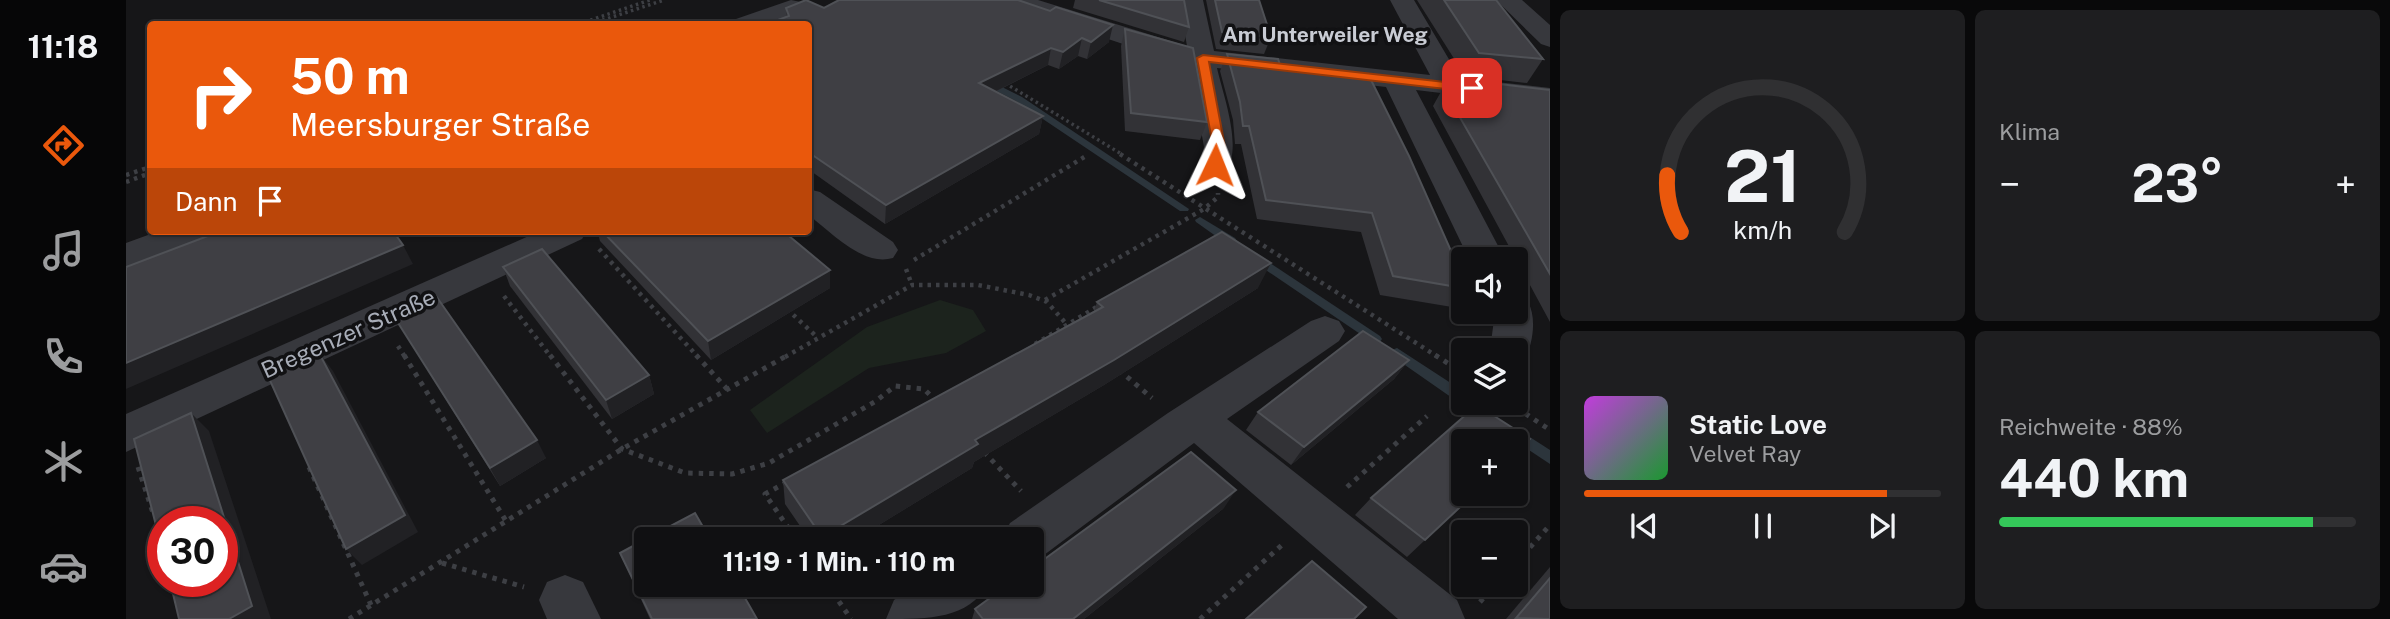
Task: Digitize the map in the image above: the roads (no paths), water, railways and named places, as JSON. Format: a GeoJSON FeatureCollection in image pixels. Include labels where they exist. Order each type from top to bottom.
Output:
{"type":"FeatureCollection","features":[{"type":"Feature","properties":{"kind":"street"},"geometry":{"type":"LineString","coordinates":[[1014,0],[1153,45],[1203,58],[1550,97]]}},
{"type":"Feature","properties":{"kind":"street"},"geometry":{"type":"LineString","coordinates":[[1191,0],[1219,147],[1215,165]]}},
{"type":"Feature","properties":{"kind":"street"},"geometry":{"type":"LineString","coordinates":[[1402,0],[1450,86]]}},
{"type":"Feature","properties":{"kind":"street"},"geometry":{"type":"LineString","coordinates":[[1508,0],[1550,39]]}},
{"type":"Feature","properties":{"kind":"street"},"geometry":{"type":"LineString","coordinates":[[753,21],[792,7]]}},
{"type":"Feature","properties":{"kind":"street"},"geometry":{"type":"LineString","coordinates":[[1397,80],[1481,247]]}},
{"type":"Feature","properties":{"kind":"street"},"geometry":{"type":"LineString","coordinates":[[812,202],[892,258]]}},
{"type":"Feature","properties":{"kind":"street"},"geometry":{"type":"LineString","coordinates":[[126,256],[182,235]]}},
{"type":"Feature","properties":{"kind":"street","name":"Bregenzer Straße"},"geometry":{"type":"LineString","coordinates":[[127,434],[485,271],[581,236]]}},
{"type":"Feature","properties":{"kind":"street"},"geometry":{"type":"LineString","coordinates":[[1044,527],[1325,331]]}},
{"type":"Feature","properties":{"kind":"street"},"geometry":{"type":"LineString","coordinates":[[1191,423],[1438,619]]}},
{"type":"Feature","properties":{"kind":"street"},"geometry":{"type":"LineString","coordinates":[[913,619],[944,597]]}},
{"type":"Feature","properties":{"kind":"waterway"},"geometry":{"type":"LineString","coordinates":[[988,83],[1019,99],[1184,209]]}},
{"type":"Feature","properties":{"kind":"waterway"},"geometry":{"type":"LineString","coordinates":[[1200,220],[1231,241]]}},
{"type":"Feature","properties":{"kind":"waterway"},"geometry":{"type":"LineString","coordinates":[[1258,259],[1376,339]]}},
{"type":"Feature","properties":{"kind":"waterway"},"geometry":{"type":"LineString","coordinates":[[1397,353],[1451,390]]}},
{"type":"Feature","properties":{"kind":"waterway"},"geometry":{"type":"LineString","coordinates":[[1528,442],[1550,458]]}},
{"type":"Feature","properties":{"kind":"district","name":"Am Unterweiler Weg"},"geometry":{"type":"Point","coordinates":[1325,34]}}]}
